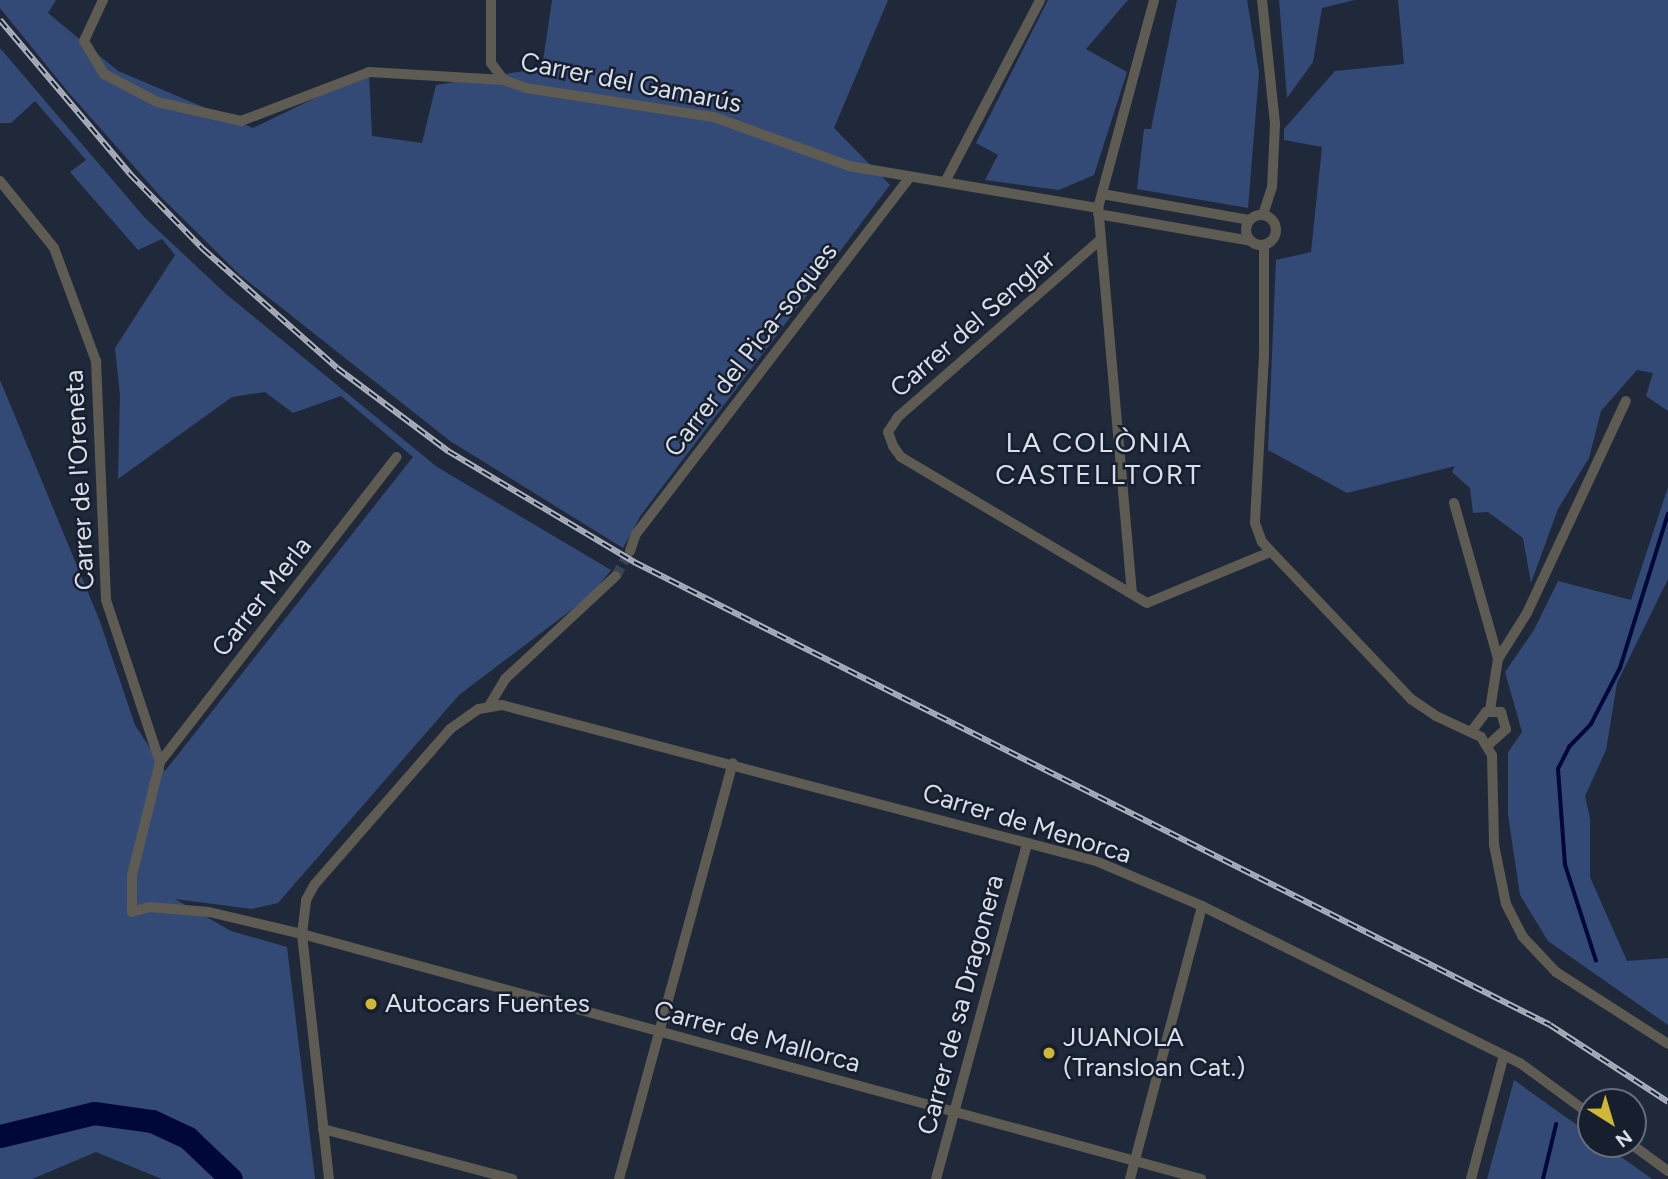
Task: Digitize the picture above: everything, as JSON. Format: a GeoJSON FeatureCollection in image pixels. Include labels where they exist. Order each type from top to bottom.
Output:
{"type":"FeatureCollection","features":[{"type":"Feature","properties":{"kind":"street"},"geometry":{"type":"LineString","coordinates":[[103,0],[84,41],[104,74],[158,103],[241,121],[369,72],[504,80]]}},
{"type":"Feature","properties":{"kind":"street","name":"Carrer del Gamarús"},"geometry":{"type":"LineString","coordinates":[[491,0],[489,53],[504,80],[526,88],[714,117],[849,166],[1251,241]]}},
{"type":"Feature","properties":{"kind":"street"},"geometry":{"type":"LineString","coordinates":[[944,182],[1040,0]]}},
{"type":"Feature","properties":{"kind":"street"},"geometry":{"type":"LineString","coordinates":[[1154,0],[1098,211],[1132,594],[1147,603],[1270,552]]}},
{"type":"Feature","properties":{"kind":"street"},"geometry":{"type":"LineString","coordinates":[[1102,194],[1249,220],[1263,214],[1272,187],[1275,124],[1273,75],[1262,0]]}},
{"type":"Feature","properties":{"kind":"street","name":"Carrer del Pica-soques"},"geometry":{"type":"LineString","coordinates":[[630,551],[636,534],[910,177]]}},
{"type":"Feature","properties":{"kind":"street","name":"Carrer de l'Oreneta"},"geometry":{"type":"LineString","coordinates":[[0,181],[54,248],[96,361],[106,600],[160,762]]}},
{"type":"Feature","properties":{"kind":"street"},"geometry":{"type":"LineString","coordinates":[[1249,220],[1246,233],[1251,241],[1264,245],[1274,239],[1277,228],[1263,214]]}},
{"type":"Feature","properties":{"kind":"street","name":"Carrer del Senglar"},"geometry":{"type":"LineString","coordinates":[[1100,240],[898,417],[888,432],[901,457],[1132,594]]}},
{"type":"Feature","properties":{"kind":"street"},"geometry":{"type":"LineString","coordinates":[[1264,245],[1265,355],[1255,523],[1270,552],[1410,699],[1471,732],[1487,746],[1492,755],[1494,845],[1506,904],[1522,936],[1556,972],[1668,1044]]}},
{"type":"Feature","properties":{"kind":"street"},"geometry":{"type":"LineString","coordinates":[[1471,732],[1490,710],[1498,659],[1527,613],[1626,401]]}},
{"type":"Feature","properties":{"kind":"street","name":"Carrer Merla"},"geometry":{"type":"LineString","coordinates":[[160,762],[397,457]]}},
{"type":"Feature","properties":{"kind":"street"},"geometry":{"type":"LineString","coordinates":[[1454,503],[1498,659]]}},
{"type":"Feature","properties":{"kind":"street"},"geometry":{"type":"LineString","coordinates":[[329,1179],[302,934],[306,900],[315,884],[450,729],[489,706],[505,679],[616,576]]}},
{"type":"Feature","properties":{"kind":"street","name":"Carrer de Menorca"},"geometry":{"type":"LineString","coordinates":[[489,706],[513,707],[733,763],[1096,861],[1202,906],[1503,1055],[1577,1105]]}},
{"type":"Feature","properties":{"kind":"street"},"geometry":{"type":"LineString","coordinates":[[1487,746],[1508,725],[1501,712],[1490,710]]}},
{"type":"Feature","properties":{"kind":"street"},"geometry":{"type":"LineString","coordinates":[[160,762],[132,875],[132,912],[149,907],[209,912],[302,934]]}},
{"type":"Feature","properties":{"kind":"street"},"geometry":{"type":"LineString","coordinates":[[619,1179],[733,763]]}},
{"type":"Feature","properties":{"kind":"street","name":"Carrer de sa Dragonera"},"geometry":{"type":"LineString","coordinates":[[936,1179],[1027,843]]}},
{"type":"Feature","properties":{"kind":"street"},"geometry":{"type":"LineString","coordinates":[[1130,1179],[1202,906]]}},
{"type":"Feature","properties":{"kind":"street","name":"Carrer de Mallorca"},"geometry":{"type":"LineString","coordinates":[[302,934],[1201,1179]]}},
{"type":"Feature","properties":{"kind":"street"},"geometry":{"type":"LineString","coordinates":[[1471,1179],[1503,1055]]}},
{"type":"Feature","properties":{"kind":"street"},"geometry":{"type":"LineString","coordinates":[[323,1129],[512,1179]]}},
{"type":"Feature","properties":{"kind":"street"},"geometry":{"type":"LineString","coordinates":[[1647,1156],[1668,1171]]}},
{"type":"Feature","properties":{"kind":"shaded area"},"geometry":{"type":"Polygon","coordinates":[[[0,0],[56,0],[48,13],[118,71],[253,128],[369,72],[372,136],[422,143],[436,85],[542,68],[552,0],[888,0],[834,128],[890,185],[641,515],[623,548],[450,441],[240,275],[161,197],[69,93],[0,8],[0,0]]]}},
{"type":"Feature","properties":{"kind":"shaded area"},"geometry":{"type":"Polygon","coordinates":[[[1048,0],[1128,0],[1086,49],[1127,72],[1094,175],[1059,190],[985,180],[998,155],[976,143],[1048,0]]]}},
{"type":"Feature","properties":{"kind":"shaded area"},"geometry":{"type":"Polygon","coordinates":[[[1177,0],[1247,0],[1259,73],[1248,208],[1137,189],[1144,129],[1151,129],[1177,0]]]}},
{"type":"Feature","properties":{"kind":"shaded area"},"geometry":{"type":"Polygon","coordinates":[[[1279,0],[1355,0],[1322,8],[1313,62],[1287,98],[1279,0]]]}},
{"type":"Feature","properties":{"kind":"shaded area"},"geometry":{"type":"Polygon","coordinates":[[[1398,0],[1668,0],[1668,411],[1646,396],[1653,373],[1637,370],[1601,411],[1589,458],[1558,509],[1531,583],[1523,538],[1488,512],[1473,513],[1470,488],[1452,472],[1455,466],[1347,493],[1268,450],[1276,260],[1311,252],[1322,147],[1284,140],[1284,129],[1335,71],[1404,64],[1398,0]]]}},
{"type":"Feature","properties":{"kind":"shaded area"},"geometry":{"type":"Polygon","coordinates":[[[0,48],[145,218],[226,294],[437,467],[611,570],[591,595],[459,695],[278,903],[252,909],[175,899],[231,931],[287,947],[315,1179],[162,1179],[96,1152],[32,1179],[0,1179],[0,380],[99,619],[135,725],[165,771],[413,457],[341,396],[293,413],[265,392],[232,397],[118,479],[120,395],[115,348],[175,255],[162,239],[138,250],[70,172],[86,160],[35,101],[11,123],[0,123],[0,48]]]}},
{"type":"Feature","properties":{"kind":"shaded area"},"geometry":{"type":"Polygon","coordinates":[[[1668,487],[1668,579],[1617,683],[1606,750],[1585,796],[1590,818],[1590,877],[1627,961],[1668,958],[1668,1025],[1548,941],[1520,895],[1508,815],[1508,752],[1522,732],[1505,672],[1534,630],[1558,581],[1631,600],[1668,487]]]}},
{"type":"Feature","properties":{"kind":"shaded area"},"geometry":{"type":"Polygon","coordinates":[[[1514,1080],[1577,1125],[1577,1158],[1623,1158],[1652,1179],[1487,1179],[1514,1080]]]}},
{"type":"Feature","properties":{"kind":"waterway"},"geometry":{"type":"LineString","coordinates":[[1596,961],[1565,865],[1558,769],[1569,747],[1591,724],[1620,668],[1668,514]]}},
{"type":"Feature","properties":{"kind":"waterway"},"geometry":{"type":"LineString","coordinates":[[0,1136],[94,1113],[152,1121],[188,1138],[231,1179]]}},
{"type":"Feature","properties":{"kind":"waterway"},"geometry":{"type":"LineString","coordinates":[[1543,1179],[1556,1125]]}},
{"type":"Feature","properties":{"kind":"tunnel"},"geometry":{"type":"LineString","coordinates":[[616,576],[630,551]]}},
{"type":"Feature","properties":{"kind":"railway"},"geometry":{"type":"LineString","coordinates":[[0,20],[130,174],[203,249],[337,368],[448,451],[634,562],[1550,1025],[1668,1102]]}},
{"type":"Feature","properties":{"kind":"place","name":"Autocars Fuentes"},"geometry":{"type":"Point","coordinates":[371,1004]}},
{"type":"Feature","properties":{"kind":"place","name":"JUANOLA (Transloan Cat.)"},"geometry":{"type":"Point","coordinates":[1049,1053]}},
{"type":"Feature","properties":{"kind":"district","name":"LA COLÒNIA CASTELLTORT"},"geometry":{"type":"Point","coordinates":[1099,458]}}]}
